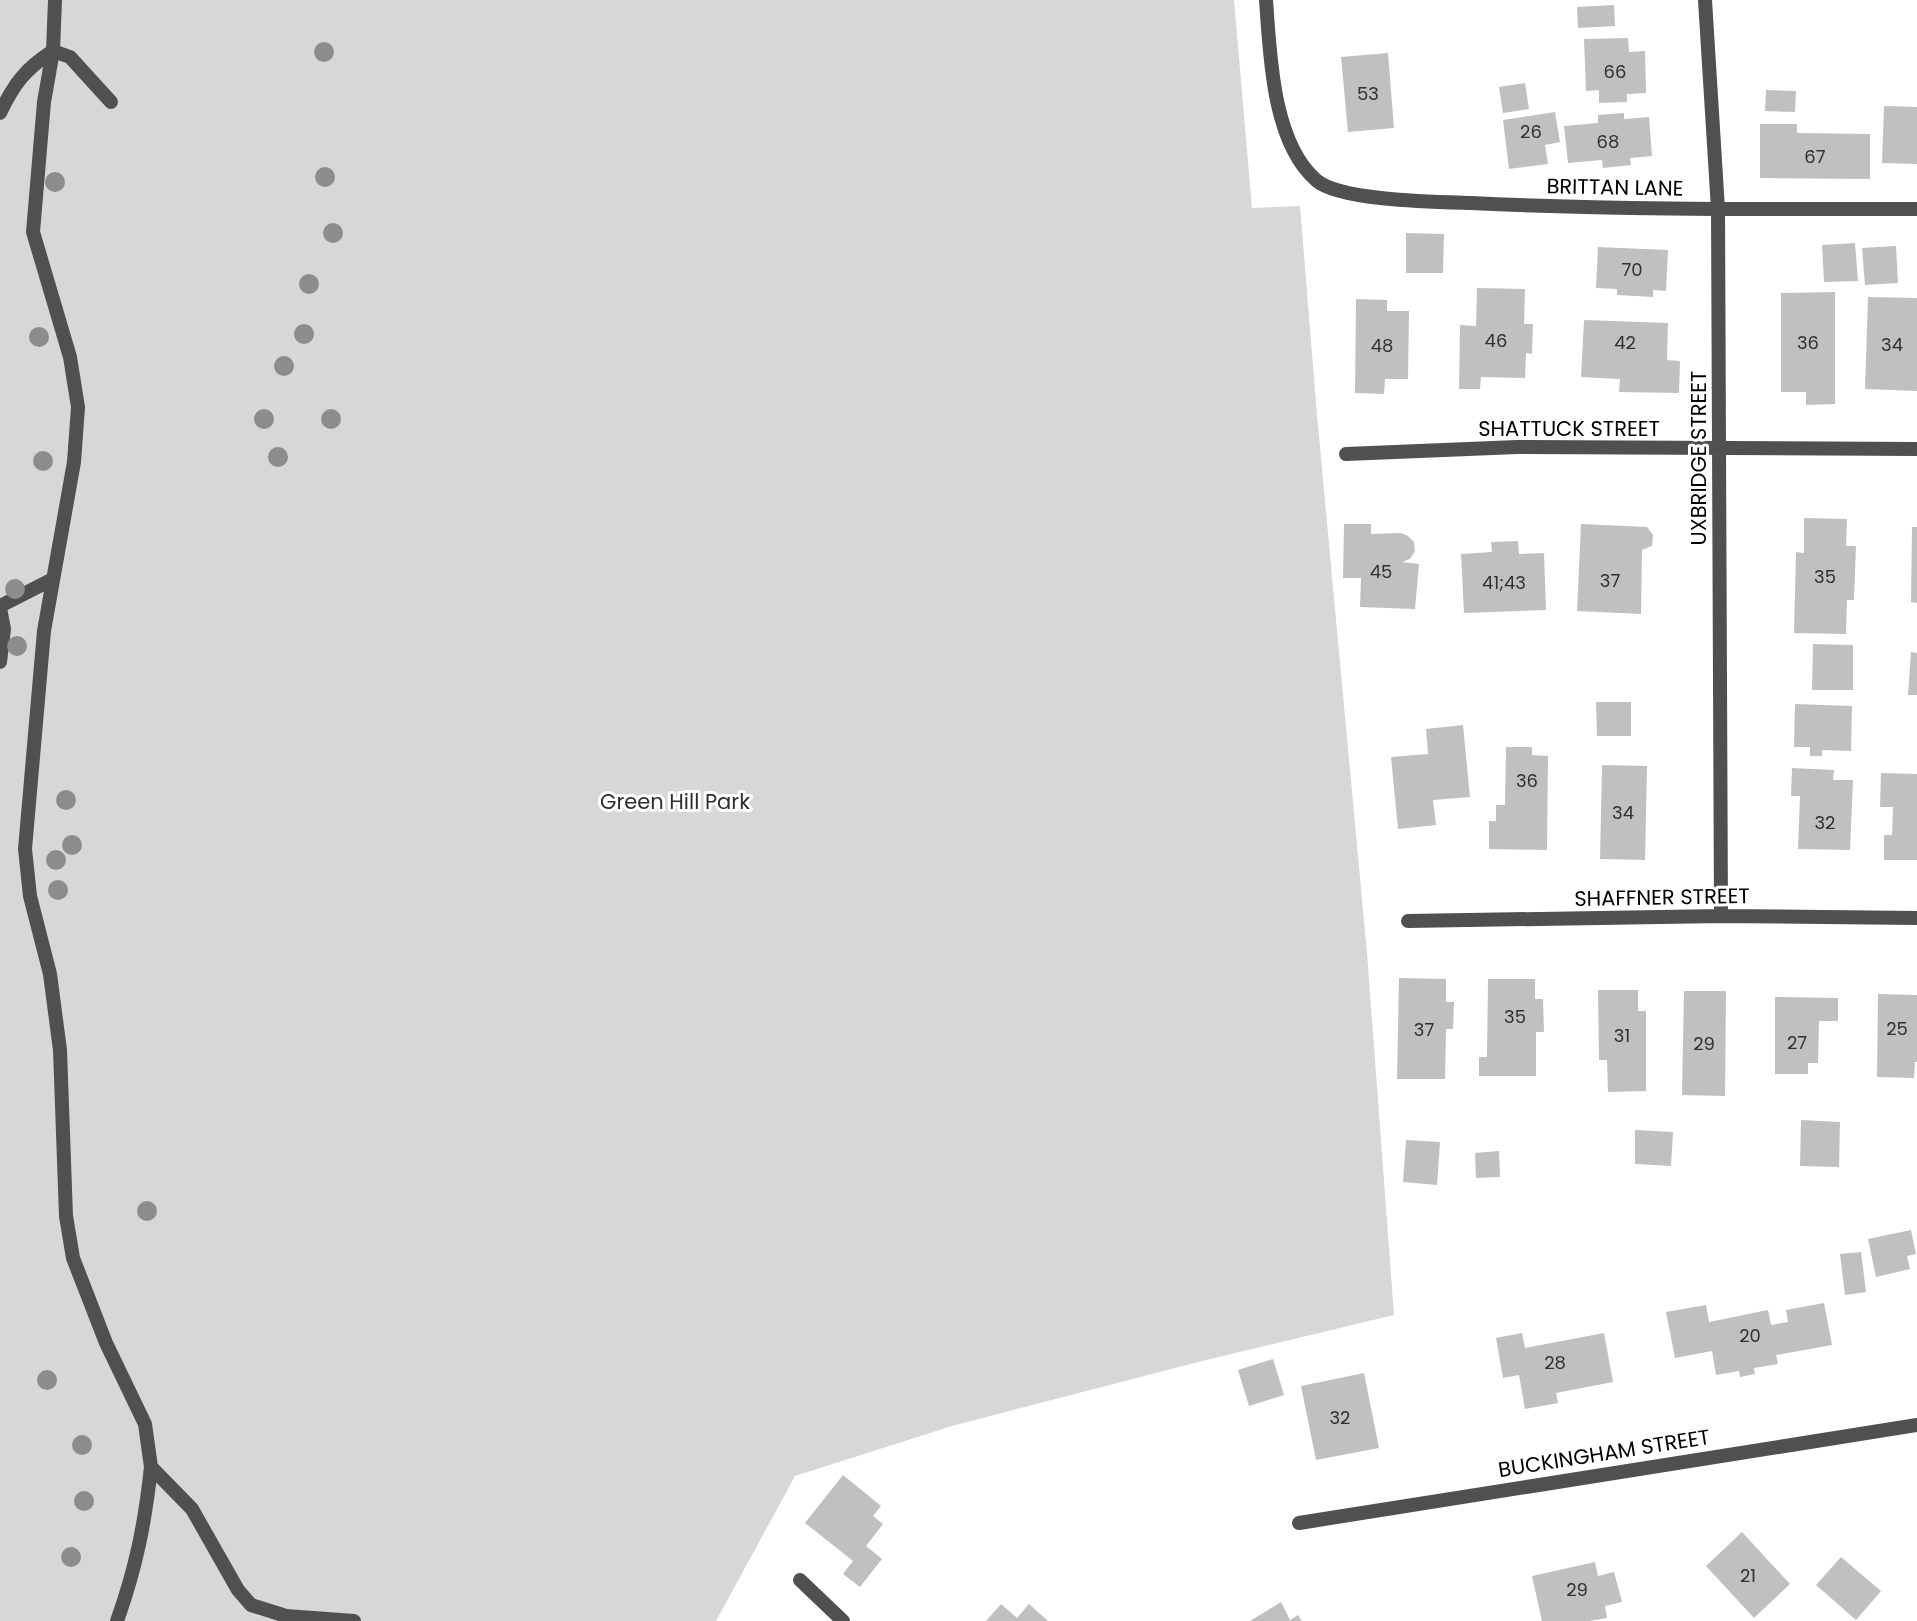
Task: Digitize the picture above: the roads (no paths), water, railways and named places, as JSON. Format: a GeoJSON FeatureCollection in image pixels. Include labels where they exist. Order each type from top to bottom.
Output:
{"type":"FeatureCollection","features":[{"type":"Feature","properties":{"kind":"street"},"geometry":{"type":"LineString","coordinates":[[55,0],[33,232],[70,356],[78,407],[74,462],[44,631],[25,849],[30,896],[50,974],[60,1050],[66,1216],[74,1258],[106,1343],[145,1424],[151,1467],[146,1520],[132,1579],[117,1621]]}},
{"type":"Feature","properties":{"kind":"street","name":"BRITTAN LANE"},"geometry":{"type":"LineString","coordinates":[[1266,0],[1270,52],[1279,110],[1296,156],[1315,180],[1333,189],[1400,200],[1551,207],[1917,209]]}},
{"type":"Feature","properties":{"kind":"street","name":"UXBRIDGE STREET"},"geometry":{"type":"LineString","coordinates":[[1705,0],[1718,209],[1721,916]]}},
{"type":"Feature","properties":{"kind":"street"},"geometry":{"type":"LineString","coordinates":[[52,51],[70,57],[111,102]]}},
{"type":"Feature","properties":{"kind":"street"},"geometry":{"type":"LineString","coordinates":[[0,113],[12,89],[31,65],[52,51]]}},
{"type":"Feature","properties":{"kind":"street","name":"SHATTUCK STREET"},"geometry":{"type":"LineString","coordinates":[[1346,454],[1517,447],[1917,449]]}},
{"type":"Feature","properties":{"kind":"street"},"geometry":{"type":"LineString","coordinates":[[0,662],[4,629],[0,607],[53,579]]}},
{"type":"Feature","properties":{"kind":"street","name":"SHAFFNER STREET"},"geometry":{"type":"LineString","coordinates":[[1408,921],[1721,916],[1917,918]]}},
{"type":"Feature","properties":{"kind":"street","name":"BUCKINGHAM STREET"},"geometry":{"type":"LineString","coordinates":[[1299,1523],[1917,1426]]}},
{"type":"Feature","properties":{"kind":"street"},"geometry":{"type":"LineString","coordinates":[[151,1467],[192,1509],[238,1590],[251,1605],[286,1616],[354,1621]]}},
{"type":"Feature","properties":{"kind":"street"},"geometry":{"type":"LineString","coordinates":[[800,1580],[843,1621]]}},
{"type":"Feature","properties":{"kind":"park label","name":"Green Hill Park"},"geometry":{"type":"Point","coordinates":[675,801]}}]}
